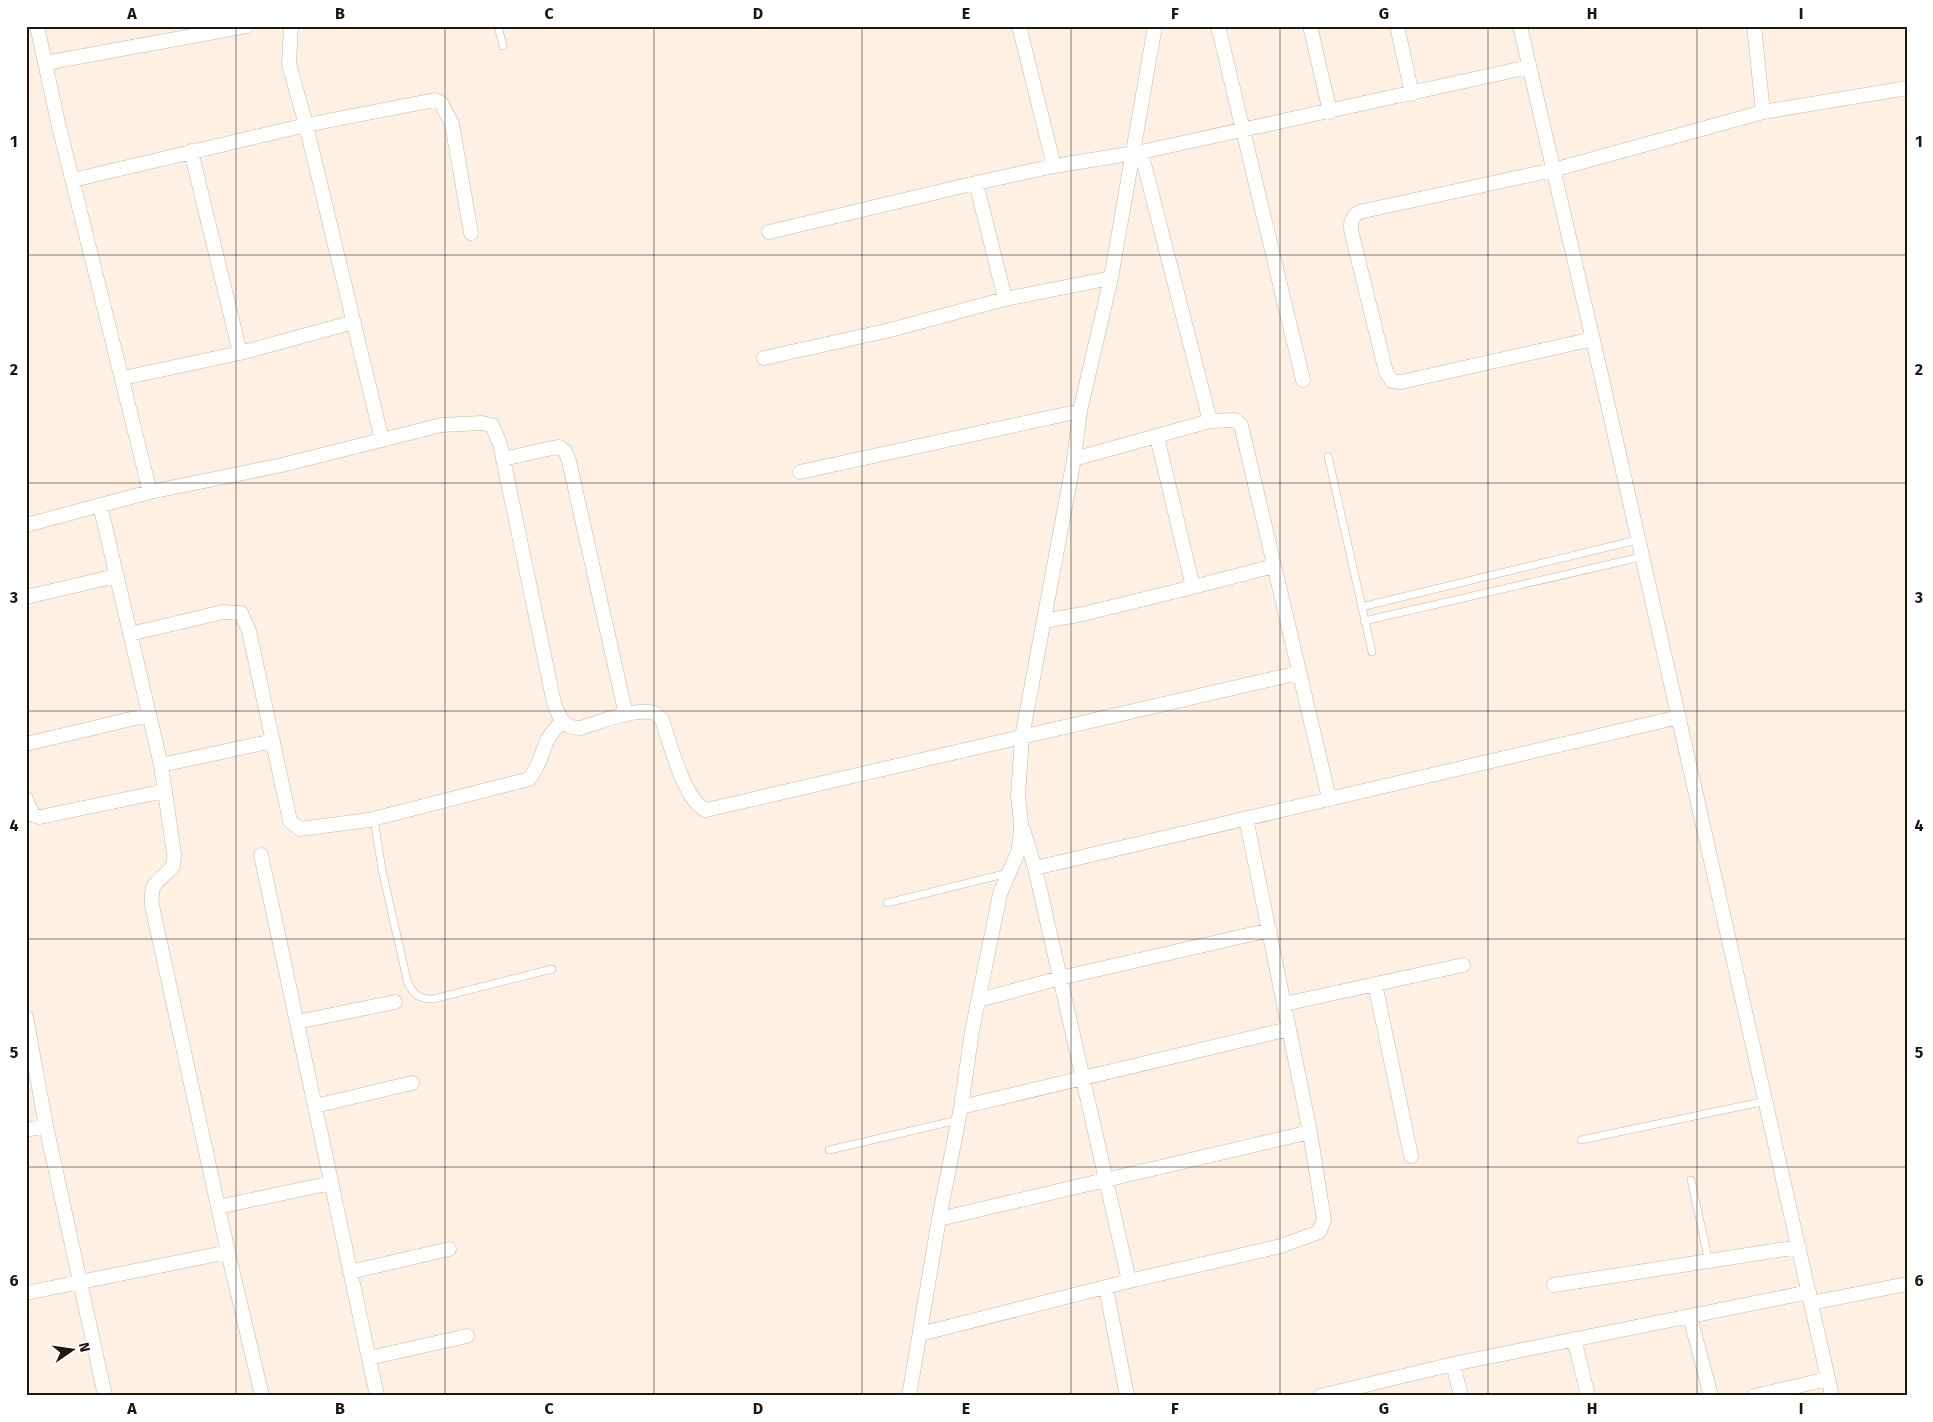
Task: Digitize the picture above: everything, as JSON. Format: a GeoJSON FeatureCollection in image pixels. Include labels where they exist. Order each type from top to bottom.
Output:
{"type":"FeatureCollection","features":[{"type":"Feature","properties":{"kind":"street"},"geometry":{"type":"LineString","coordinates":[[36,26],[111,340],[123,378],[150,492]]}},
{"type":"Feature","properties":{"kind":"street"},"geometry":{"type":"LineString","coordinates":[[45,63],[246,26]]}},
{"type":"Feature","properties":{"kind":"street"},"geometry":{"type":"LineString","coordinates":[[291,26],[290,64],[382,440]]}},
{"type":"Feature","properties":{"kind":"street"},"geometry":{"type":"LineString","coordinates":[[1019,26],[1054,166]]}},
{"type":"Feature","properties":{"kind":"street"},"geometry":{"type":"LineString","coordinates":[[1130,1281],[1105,1181],[1084,1079],[1035,868],[1021,823],[1018,796],[1022,737],[1074,459],[1080,411],[1111,278],[1136,153],[1155,26]]}},
{"type":"Feature","properties":{"kind":"street"},"geometry":{"type":"LineString","coordinates":[[1218,26],[1303,380]]}},
{"type":"Feature","properties":{"kind":"street"},"geometry":{"type":"LineString","coordinates":[[1310,26],[1330,112]]}},
{"type":"Feature","properties":{"kind":"street"},"geometry":{"type":"LineString","coordinates":[[1396,26],[1412,94]]}},
{"type":"Feature","properties":{"kind":"street"},"geometry":{"type":"LineString","coordinates":[[1520,26],[1593,339],[1832,1396]]}},
{"type":"Feature","properties":{"kind":"street"},"geometry":{"type":"LineString","coordinates":[[1754,26],[1763,112]]}},
{"type":"Feature","properties":{"kind":"street"},"geometry":{"type":"LineString","coordinates":[[770,232],[976,182],[1054,166],[1136,153],[1241,128],[1330,112],[1529,67]]}},
{"type":"Feature","properties":{"kind":"street"},"geometry":{"type":"LineString","coordinates":[[1593,339],[1401,382],[1392,381],[1386,372],[1352,235],[1350,224],[1353,217],[1359,212],[1553,170],[1763,112],[1907,88]]}},
{"type":"Feature","properties":{"kind":"street"},"geometry":{"type":"LineString","coordinates":[[73,180],[306,125],[424,101],[441,103],[452,124],[471,233]]}},
{"type":"Feature","properties":{"kind":"street"},"geometry":{"type":"LineString","coordinates":[[191,151],[240,353]]}},
{"type":"Feature","properties":{"kind":"street"},"geometry":{"type":"LineString","coordinates":[[1136,153],[1210,422]]}},
{"type":"Feature","properties":{"kind":"street"},"geometry":{"type":"LineString","coordinates":[[976,182],[1005,299]]}},
{"type":"Feature","properties":{"kind":"street"},"geometry":{"type":"LineString","coordinates":[[764,358],[890,330],[1005,299],[1111,278]]}},
{"type":"Feature","properties":{"kind":"street"},"geometry":{"type":"LineString","coordinates":[[123,378],[240,353],[354,322]]}},
{"type":"Feature","properties":{"kind":"street"},"geometry":{"type":"LineString","coordinates":[[800,472],[1080,411]]}},
{"type":"Feature","properties":{"kind":"street"},"geometry":{"type":"LineString","coordinates":[[1074,459],[1210,422],[1235,420],[1241,425],[1329,798]]}},
{"type":"Feature","properties":{"kind":"street"},"geometry":{"type":"LineString","coordinates":[[27,523],[150,492],[282,465],[441,425],[482,423],[492,425],[496,432],[503,459],[554,703],[562,722],[573,728],[580,728],[626,715],[648,711],[655,713],[662,720],[694,802],[706,810],[1298,673]]}},
{"type":"Feature","properties":{"kind":"street"},"geometry":{"type":"LineString","coordinates":[[1157,436],[1194,587]]}},
{"type":"Feature","properties":{"kind":"street"},"geometry":{"type":"LineString","coordinates":[[503,459],[559,447],[567,456],[626,715]]}},
{"type":"Feature","properties":{"kind":"street"},"geometry":{"type":"LineString","coordinates":[[100,505],[161,765],[174,854],[173,866],[154,882],[151,892],[152,906],[228,1252],[262,1396]]}},
{"type":"Feature","properties":{"kind":"street"},"geometry":{"type":"LineString","coordinates":[[1044,621],[1083,614],[1274,566]]}},
{"type":"Feature","properties":{"kind":"street"},"geometry":{"type":"LineString","coordinates":[[26,597],[116,576]]}},
{"type":"Feature","properties":{"kind":"street"},"geometry":{"type":"LineString","coordinates":[[130,634],[223,612],[241,613],[249,631],[290,821],[295,827],[307,829],[374,819],[529,779],[542,757],[546,739],[562,722]]}},
{"type":"Feature","properties":{"kind":"street"},"geometry":{"type":"LineString","coordinates":[[26,744],[148,715]]}},
{"type":"Feature","properties":{"kind":"street"},"geometry":{"type":"LineString","coordinates":[[1035,868],[1679,717]]}},
{"type":"Feature","properties":{"kind":"street"},"geometry":{"type":"LineString","coordinates":[[161,765],[273,741]]}},
{"type":"Feature","properties":{"kind":"street"},"geometry":{"type":"LineString","coordinates":[[26,798],[33,815],[40,817],[165,791]]}},
{"type":"Feature","properties":{"kind":"street"},"geometry":{"type":"LineString","coordinates":[[920,1334],[1130,1281],[1280,1246],[1319,1232],[1324,1220],[1310,1132],[1246,818]]}},
{"type":"Feature","properties":{"kind":"street"},"geometry":{"type":"LineString","coordinates":[[909,1396],[939,1219],[960,1113],[978,1000],[1000,894],[1018,852],[1021,823]]}},
{"type":"Feature","properties":{"kind":"street"},"geometry":{"type":"LineString","coordinates":[[261,856],[377,1396]]}},
{"type":"Feature","properties":{"kind":"street"},"geometry":{"type":"LineString","coordinates":[[978,1000],[1060,978],[1270,930]]}},
{"type":"Feature","properties":{"kind":"street"},"geometry":{"type":"LineString","coordinates":[[1284,1004],[1463,965]]}},
{"type":"Feature","properties":{"kind":"street"},"geometry":{"type":"LineString","coordinates":[[1375,984],[1411,1156]]}},
{"type":"Feature","properties":{"kind":"street"},"geometry":{"type":"LineString","coordinates":[[297,1022],[395,1002]]}},
{"type":"Feature","properties":{"kind":"street"},"geometry":{"type":"LineString","coordinates":[[26,1017],[46,1126],[105,1396]]}},
{"type":"Feature","properties":{"kind":"street"},"geometry":{"type":"LineString","coordinates":[[960,1113],[1084,1079],[1289,1029]]}},
{"type":"Feature","properties":{"kind":"street"},"geometry":{"type":"LineString","coordinates":[[315,1106],[412,1083]]}},
{"type":"Feature","properties":{"kind":"street"},"geometry":{"type":"LineString","coordinates":[[26,1130],[46,1126]]}},
{"type":"Feature","properties":{"kind":"street"},"geometry":{"type":"LineString","coordinates":[[939,1219],[1310,1132]]}},
{"type":"Feature","properties":{"kind":"street"},"geometry":{"type":"LineString","coordinates":[[218,1207],[331,1183]]}},
{"type":"Feature","properties":{"kind":"street"},"geometry":{"type":"LineString","coordinates":[[1554,1285],[1799,1247]]}},
{"type":"Feature","properties":{"kind":"street"},"geometry":{"type":"LineString","coordinates":[[350,1272],[449,1249]]}},
{"type":"Feature","properties":{"kind":"street"},"geometry":{"type":"LineString","coordinates":[[26,1293],[228,1252]]}},
{"type":"Feature","properties":{"kind":"street"},"geometry":{"type":"LineString","coordinates":[[1320,1396],[1340,1394],[1453,1364],[1574,1338],[1690,1317],[1907,1284]]}},
{"type":"Feature","properties":{"kind":"street"},"geometry":{"type":"LineString","coordinates":[[1106,1288],[1127,1396]]}},
{"type":"Feature","properties":{"kind":"street"},"geometry":{"type":"LineString","coordinates":[[1690,1317],[1711,1396]]}},
{"type":"Feature","properties":{"kind":"street"},"geometry":{"type":"LineString","coordinates":[[369,1358],[467,1336]]}},
{"type":"Feature","properties":{"kind":"street"},"geometry":{"type":"LineString","coordinates":[[1574,1338],[1588,1396]]}},
{"type":"Feature","properties":{"kind":"street"},"geometry":{"type":"LineString","coordinates":[[1453,1364],[1461,1396]]}},
{"type":"Feature","properties":{"kind":"street"},"geometry":{"type":"LineString","coordinates":[[1754,1396],[1828,1379]]}},
{"type":"Feature","properties":{"kind":"lane"},"geometry":{"type":"LineString","coordinates":[[498,26],[503,46]]}},
{"type":"Feature","properties":{"kind":"lane"},"geometry":{"type":"LineString","coordinates":[[1328,456],[1372,652]]}},
{"type":"Feature","properties":{"kind":"lane"},"geometry":{"type":"LineString","coordinates":[[1361,608],[1637,540]]}},
{"type":"Feature","properties":{"kind":"lane"},"geometry":{"type":"LineString","coordinates":[[1364,621],[1641,557]]}},
{"type":"Feature","properties":{"kind":"lane"},"geometry":{"type":"LineString","coordinates":[[374,819],[386,890],[408,984],[415,995],[422,999],[433,1000],[552,969]]}},
{"type":"Feature","properties":{"kind":"lane"},"geometry":{"type":"LineString","coordinates":[[888,903],[1008,873]]}},
{"type":"Feature","properties":{"kind":"lane"},"geometry":{"type":"LineString","coordinates":[[1581,1140],[1766,1101]]}},
{"type":"Feature","properties":{"kind":"lane"},"geometry":{"type":"LineString","coordinates":[[830,1150],[960,1113]]}},
{"type":"Feature","properties":{"kind":"lane"},"geometry":{"type":"LineString","coordinates":[[1691,1180],[1709,1262]]}}]}
